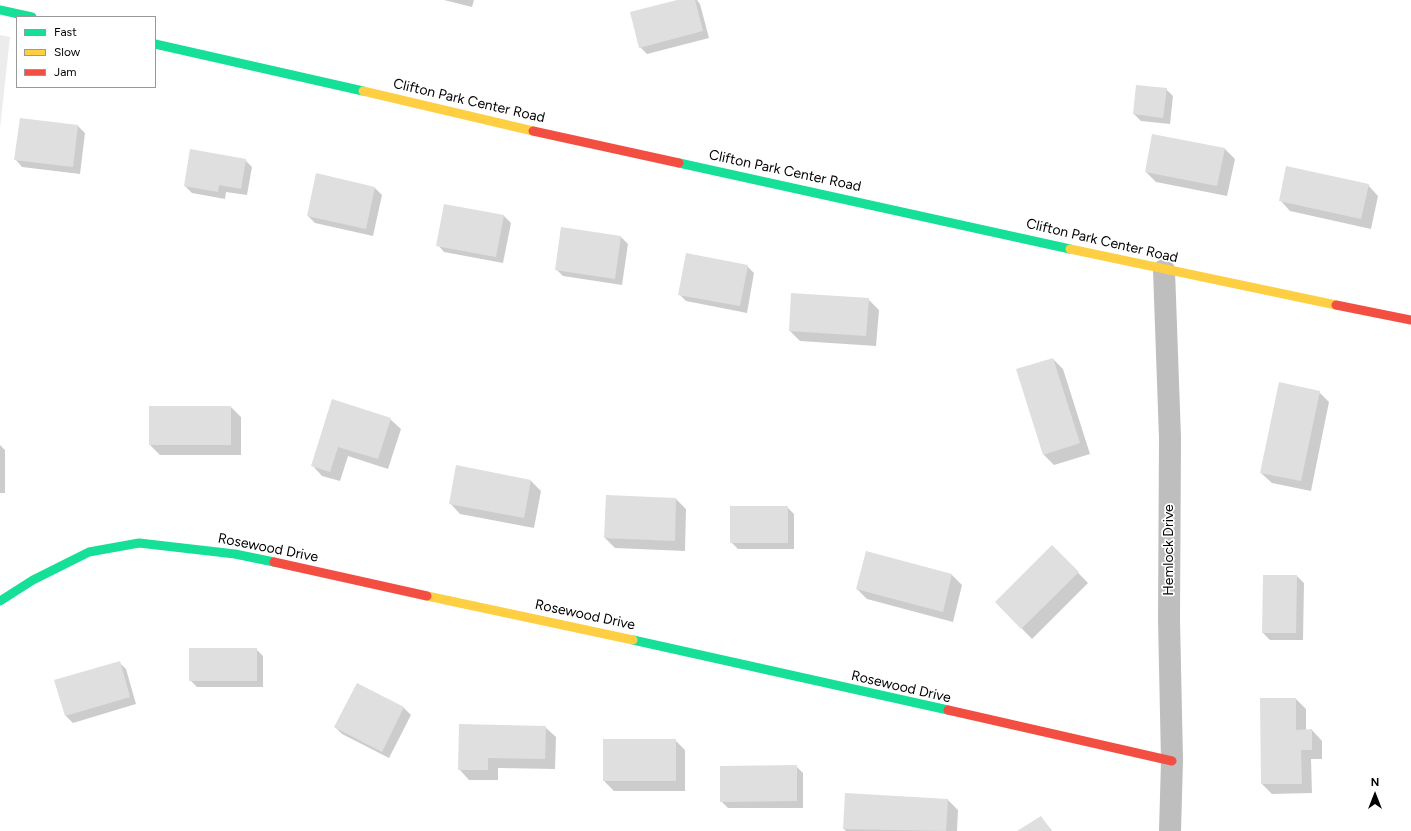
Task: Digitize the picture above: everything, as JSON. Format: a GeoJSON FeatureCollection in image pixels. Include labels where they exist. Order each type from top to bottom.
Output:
{"type":"FeatureCollection","features":[{"type":"Feature","properties":{"kind":"street"},"geometry":{"type":"LineString","coordinates":[[0,10],[27,16]]}},
{"type":"Feature","properties":{"kind":"street","name":"Clifton Park Center Road"},"geometry":{"type":"LineString","coordinates":[[156,44],[367,92],[434,109],[1035,240],[1164,270],[1411,320]]}},
{"type":"Feature","properties":{"kind":"street","name":"Hemlock Drive"},"geometry":{"type":"LineString","coordinates":[[1164,270],[1170,438],[1169,619],[1172,761],[1170,831]]}},
{"type":"Feature","properties":{"kind":"street","name":"Rosewood Drive"},"geometry":{"type":"LineString","coordinates":[[0,601],[33,580],[89,552],[138,543],[235,554],[760,668],[1172,761]]}},
{"type":"Feature","properties":{"kind":"shaded area"},"geometry":{"type":"Polygon","coordinates":[[[0,35],[10,37],[0,128],[0,35]]]}},
{"type":"Feature","properties":{"kind":"building"},"geometry":{"type":"Polygon","coordinates":[[[677,0],[695,0],[703,31],[639,48],[630,12],[677,0]]]}},
{"type":"Feature","properties":{"kind":"building"},"geometry":{"type":"Polygon","coordinates":[[[1136,85],[1167,88],[1163,118],[1133,114],[1136,85]]]}},
{"type":"Feature","properties":{"kind":"building"},"geometry":{"type":"Polygon","coordinates":[[[20,118],[78,125],[73,167],[14,160],[20,118]]]}},
{"type":"Feature","properties":{"kind":"building"},"geometry":{"type":"Polygon","coordinates":[[[1152,134],[1225,148],[1217,186],[1145,172],[1152,134]]]}},
{"type":"Feature","properties":{"kind":"building"},"geometry":{"type":"Polygon","coordinates":[[[190,149],[246,159],[241,189],[219,185],[218,192],[184,186],[190,149]]]}},
{"type":"Feature","properties":{"kind":"building"},"geometry":{"type":"Polygon","coordinates":[[[1286,166],[1369,184],[1361,219],[1279,201],[1286,166]]]}},
{"type":"Feature","properties":{"kind":"building"},"geometry":{"type":"Polygon","coordinates":[[[316,173],[375,187],[366,229],[307,216],[316,173]]]}},
{"type":"Feature","properties":{"kind":"building"},"geometry":{"type":"Polygon","coordinates":[[[444,204],[504,215],[496,257],[436,246],[444,204]]]}},
{"type":"Feature","properties":{"kind":"building"},"geometry":{"type":"Polygon","coordinates":[[[561,227],[621,236],[615,279],[555,270],[561,227]]]}},
{"type":"Feature","properties":{"kind":"building"},"geometry":{"type":"Polygon","coordinates":[[[686,253],[748,265],[740,306],[678,295],[686,253]]]}},
{"type":"Feature","properties":{"kind":"building"},"geometry":{"type":"Polygon","coordinates":[[[791,293],[869,298],[866,336],[789,331],[791,293]]]}},
{"type":"Feature","properties":{"kind":"building"},"geometry":{"type":"Polygon","coordinates":[[[1053,358],[1080,443],[1043,455],[1016,369],[1053,358]]]}},
{"type":"Feature","properties":{"kind":"building"},"geometry":{"type":"Polygon","coordinates":[[[1279,382],[1320,391],[1301,481],[1260,473],[1279,382]]]}},
{"type":"Feature","properties":{"kind":"building"},"geometry":{"type":"Polygon","coordinates":[[[332,399],[391,418],[378,459],[338,447],[330,472],[311,466],[332,399]]]}},
{"type":"Feature","properties":{"kind":"building"},"geometry":{"type":"Polygon","coordinates":[[[149,406],[231,406],[231,445],[149,445],[149,406]]]}},
{"type":"Feature","properties":{"kind":"building"},"geometry":{"type":"Polygon","coordinates":[[[456,465],[531,480],[524,518],[449,504],[456,465]]]}},
{"type":"Feature","properties":{"kind":"building"},"geometry":{"type":"Polygon","coordinates":[[[606,495],[676,498],[675,541],[604,538],[606,495]]]}},
{"type":"Feature","properties":{"kind":"building"},"geometry":{"type":"Polygon","coordinates":[[[730,506],[788,506],[788,543],[730,543],[730,506]]]}},
{"type":"Feature","properties":{"kind":"building"},"geometry":{"type":"Polygon","coordinates":[[[1052,545],[1079,572],[1021,629],[995,602],[1052,545]]]}},
{"type":"Feature","properties":{"kind":"building"},"geometry":{"type":"Polygon","coordinates":[[[866,551],[952,574],[943,612],[856,589],[866,551]]]}},
{"type":"Feature","properties":{"kind":"building"},"geometry":{"type":"Polygon","coordinates":[[[1263,575],[1297,575],[1296,633],[1262,633],[1263,575]]]}},
{"type":"Feature","properties":{"kind":"building"},"geometry":{"type":"Polygon","coordinates":[[[189,648],[257,648],[257,681],[189,681],[189,648]]]}},
{"type":"Feature","properties":{"kind":"building"},"geometry":{"type":"Polygon","coordinates":[[[120,661],[130,697],[65,716],[54,680],[120,661]]]}},
{"type":"Feature","properties":{"kind":"building"},"geometry":{"type":"Polygon","coordinates":[[[357,683],[404,707],[382,752],[334,727],[357,683]]]}},
{"type":"Feature","properties":{"kind":"building"},"geometry":{"type":"Polygon","coordinates":[[[1260,698],[1296,698],[1296,730],[1312,729],[1312,750],[1301,750],[1302,784],[1261,784],[1260,698]]]}},
{"type":"Feature","properties":{"kind":"building"},"geometry":{"type":"Polygon","coordinates":[[[459,724],[546,726],[545,759],[488,758],[488,770],[458,770],[459,724]]]}},
{"type":"Feature","properties":{"kind":"building"},"geometry":{"type":"Polygon","coordinates":[[[603,739],[676,739],[676,781],[603,781],[603,739]]]}},
{"type":"Feature","properties":{"kind":"building"},"geometry":{"type":"Polygon","coordinates":[[[797,765],[797,801],[720,802],[720,766],[797,765]]]}},
{"type":"Feature","properties":{"kind":"building"},"geometry":{"type":"Polygon","coordinates":[[[845,793],[948,799],[946,831],[843,829],[845,793]]]}},
{"type":"Feature","properties":{"kind":"building"},"geometry":{"type":"Polygon","coordinates":[[[1041,816],[1051,831],[1017,831],[1041,816]]]}},
{"type":"Feature","properties":{"kind":"traffic: fast"},"geometry":{"type":"LineString","coordinates":[[0,10],[27,16]]}},
{"type":"Feature","properties":{"kind":"traffic: fast"},"geometry":{"type":"LineString","coordinates":[[156,44],[363,91]]}},
{"type":"Feature","properties":{"kind":"traffic: fast"},"geometry":{"type":"LineString","coordinates":[[679,163],[1070,249]]}},
{"type":"Feature","properties":{"kind":"traffic: fast"},"geometry":{"type":"LineString","coordinates":[[0,601],[33,580],[89,552],[139,543],[235,554],[274,562]]}},
{"type":"Feature","properties":{"kind":"traffic: fast"},"geometry":{"type":"LineString","coordinates":[[633,640],[948,710]]}},
{"type":"Feature","properties":{"kind":"traffic: slow"},"geometry":{"type":"LineString","coordinates":[[363,91],[533,131]]}},
{"type":"Feature","properties":{"kind":"traffic: slow"},"geometry":{"type":"LineString","coordinates":[[1070,249],[1336,305]]}},
{"type":"Feature","properties":{"kind":"traffic: slow"},"geometry":{"type":"LineString","coordinates":[[427,596],[633,640]]}},
{"type":"Feature","properties":{"kind":"traffic: jam"},"geometry":{"type":"LineString","coordinates":[[533,131],[679,163]]}},
{"type":"Feature","properties":{"kind":"traffic: jam"},"geometry":{"type":"LineString","coordinates":[[1336,305],[1411,320]]}},
{"type":"Feature","properties":{"kind":"traffic: jam"},"geometry":{"type":"LineString","coordinates":[[274,562],[427,596]]}},
{"type":"Feature","properties":{"kind":"traffic: jam"},"geometry":{"type":"LineString","coordinates":[[948,710],[1172,761]]}}]}
